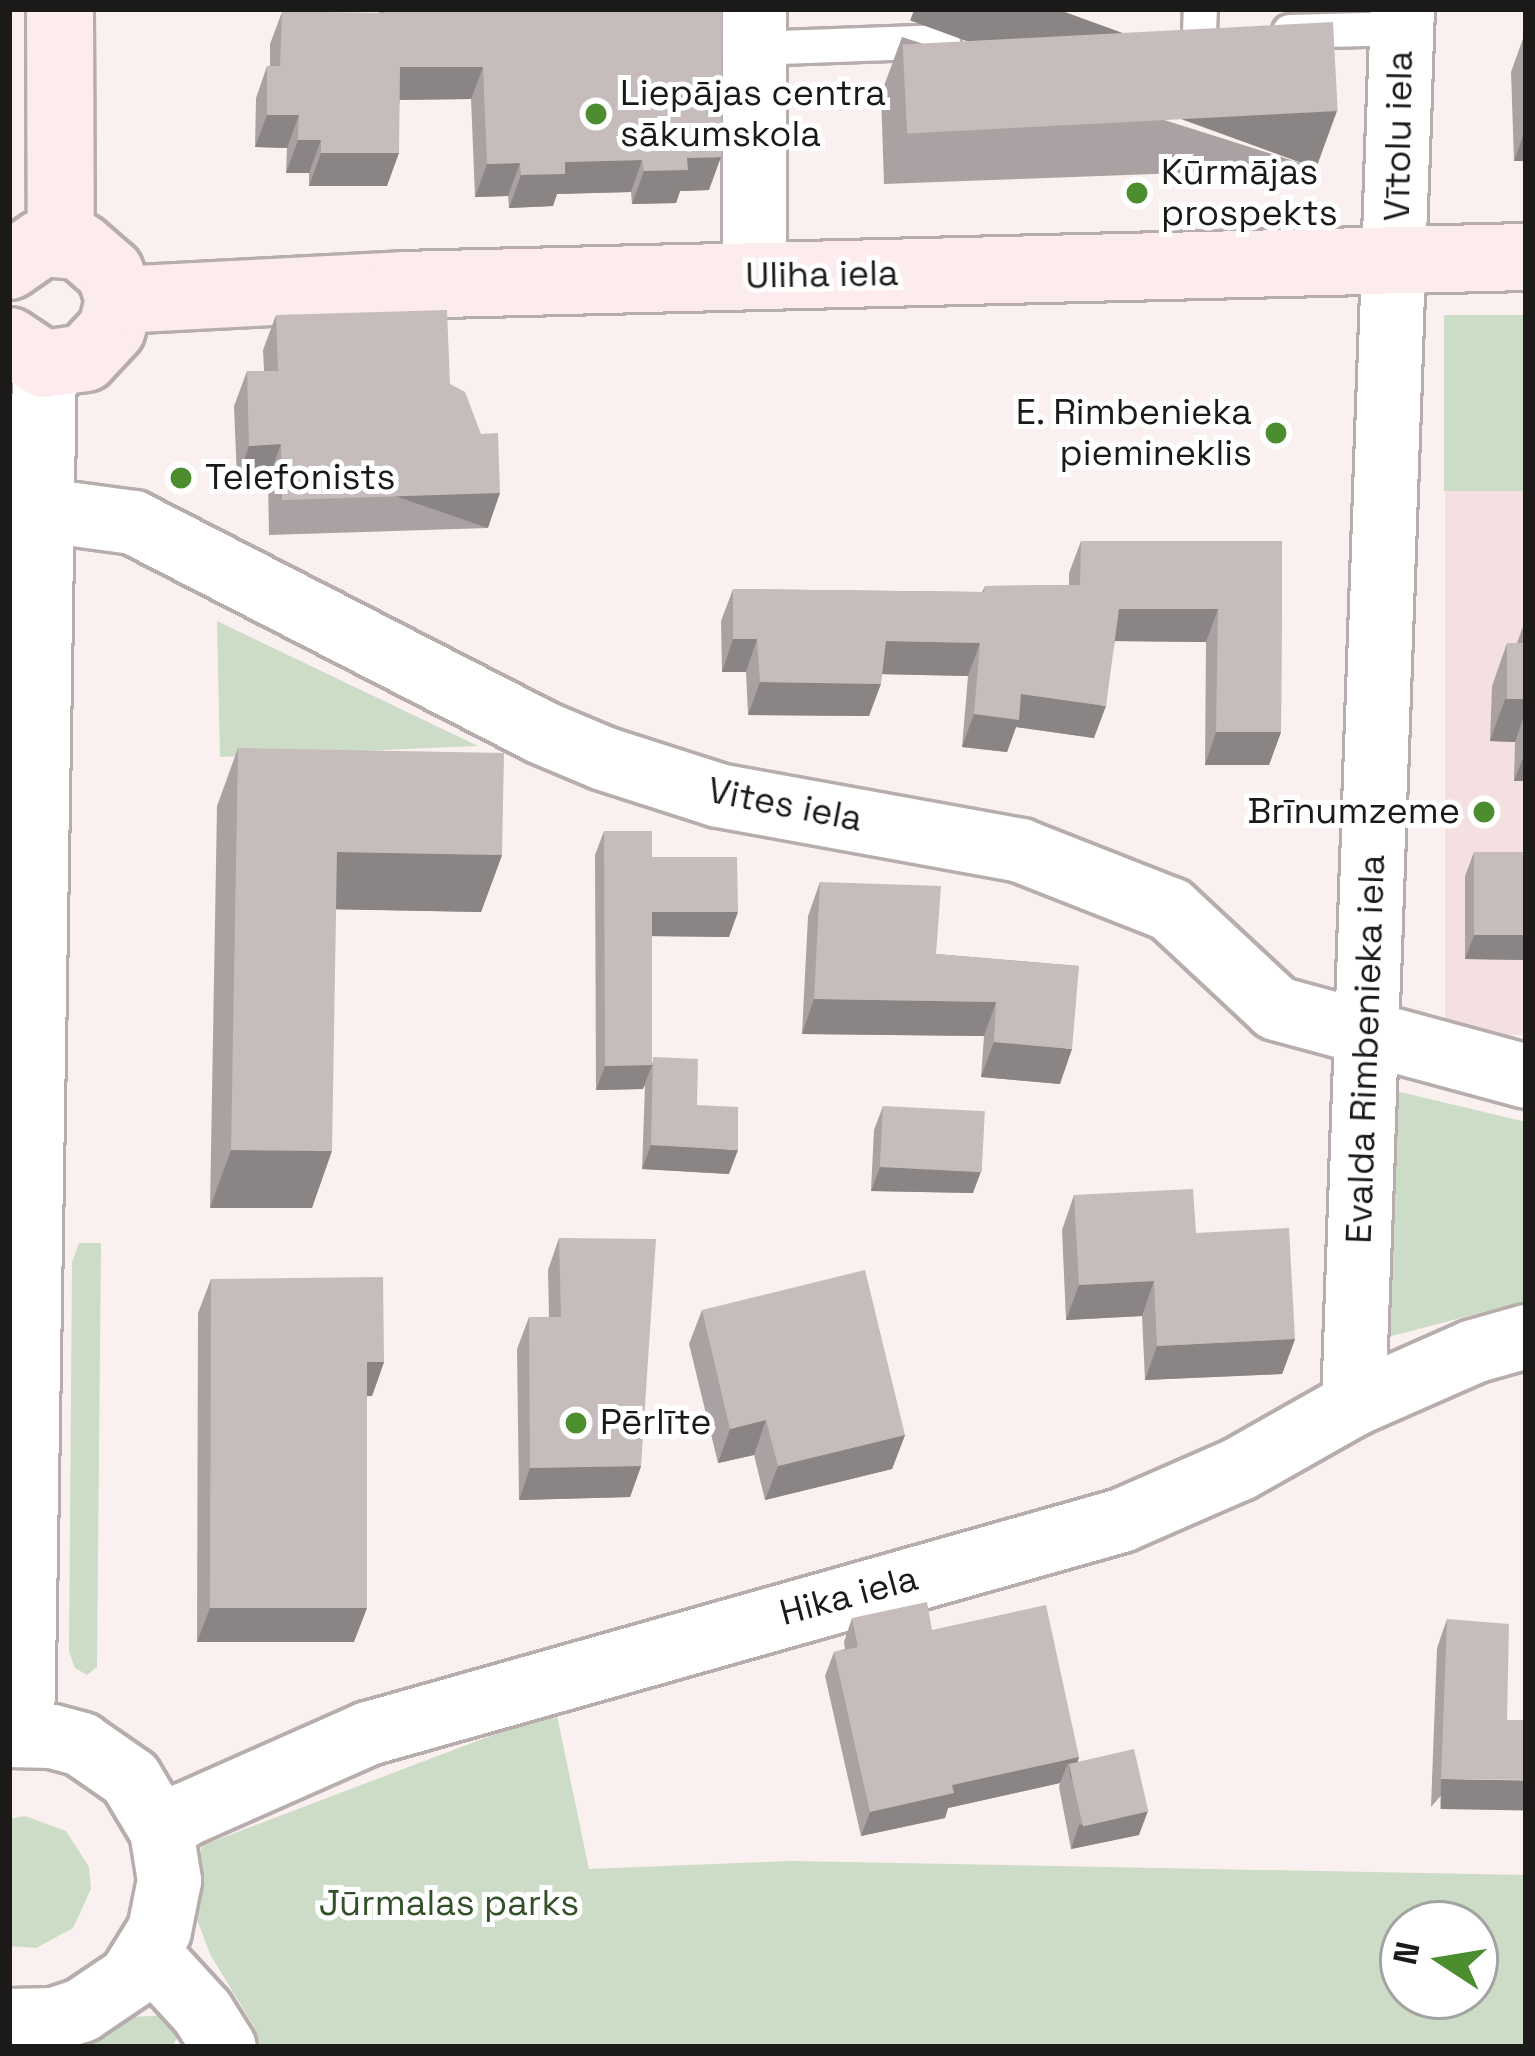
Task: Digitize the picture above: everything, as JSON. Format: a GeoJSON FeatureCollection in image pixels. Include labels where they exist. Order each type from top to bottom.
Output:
{"type":"FeatureCollection","features":[{"type":"Feature","properties":{"kind":"main road"},"geometry":{"type":"LineString","coordinates":[[18,347],[65,365],[102,346],[119,300],[110,272],[98,257],[35,254],[60,9]]}},
{"type":"Feature","properties":{"kind":"main road","name":"Uliha iela"},"geometry":{"type":"LineString","coordinates":[[119,300],[403,285],[1526,257]]}},
{"type":"Feature","properties":{"kind":"street","name":"Vītolu iela"},"geometry":{"type":"LineString","coordinates":[[1397,263],[1401,18]]}},
{"type":"Feature","properties":{"kind":"street"},"geometry":{"type":"LineString","coordinates":[[754,28],[754,276]]}},
{"type":"Feature","properties":{"kind":"street","name":"Evalda Rimbenieka iela"},"geometry":{"type":"LineString","coordinates":[[1353,1404],[1397,263]]}},
{"type":"Feature","properties":{"kind":"street"},"geometry":{"type":"LineString","coordinates":[[9,2020],[54,2019],[82,2010],[119,1986],[148,1953],[166,1906],[169,1880],[161,1830],[148,1803],[107,1759],[52,1736],[15,1734],[44,510],[18,347]]}},
{"type":"Feature","properties":{"kind":"street","name":"Vites iela"},"geometry":{"type":"LineString","coordinates":[[44,510],[133,522],[539,731],[603,758],[718,795],[1020,850],[1170,909],[1276,1008],[1526,1076]]}},
{"type":"Feature","properties":{"kind":"street","name":"Hika iela"},"geometry":{"type":"LineString","coordinates":[[161,1830],[185,1814],[368,1733],[1121,1520],[1238,1469],[1353,1404],[1473,1351],[1526,1336]]}},
{"type":"Feature","properties":{"kind":"street"},"geometry":{"type":"LineString","coordinates":[[148,1953],[202,2012],[224,2047]]}},
{"type":"Feature","properties":{"kind":"lane"},"geometry":{"type":"LineString","coordinates":[[1267,31],[1401,18]]}},
{"type":"Feature","properties":{"kind":"lane"},"geometry":{"type":"LineString","coordinates":[[1157,34],[1207,25]]}},
{"type":"Feature","properties":{"kind":"lane"},"geometry":{"type":"LineString","coordinates":[[754,28],[977,40]]}},
{"type":"Feature","properties":{"kind":"shaded area","name":"Brīnumzeme"},"geometry":{"type":"Polygon","coordinates":[[[1445,491],[1526,491],[1526,1035],[1445,1035],[1445,491]]]}},
{"type":"Feature","properties":{"kind":"green space"},"geometry":{"type":"Polygon","coordinates":[[[1444,315],[1526,315],[1526,491],[1444,491],[1444,315]]]}},
{"type":"Feature","properties":{"kind":"green space"},"geometry":{"type":"Polygon","coordinates":[[[217,621],[478,746],[220,757],[217,621]]]}},
{"type":"Feature","properties":{"kind":"green space"},"geometry":{"type":"Polygon","coordinates":[[[1396,1091],[1526,1122],[1526,1301],[1388,1337],[1396,1091]]]}},
{"type":"Feature","properties":{"kind":"green space"},"geometry":{"type":"Polygon","coordinates":[[[79,1243],[101,1243],[97,1667],[87,1675],[75,1668],[69,1652],[72,1262],[79,1243]]]}},
{"type":"Feature","properties":{"kind":"green space","name":"Jūrmalas parks"},"geometry":{"type":"Polygon","coordinates":[[[556,1711],[589,1869],[791,1861],[1526,1875],[1526,2047],[219,2047],[255,2028],[211,1956],[192,1907],[192,1866],[203,1845],[556,1711]]]}},
{"type":"Feature","properties":{"kind":"green space"},"geometry":{"type":"Polygon","coordinates":[[[25,1816],[66,1831],[89,1867],[91,1889],[73,1928],[36,1948],[9,1946],[9,1819],[25,1816]]]}},
{"type":"Feature","properties":{"kind":"green space"},"geometry":{"type":"Polygon","coordinates":[[[170,2015],[186,2021],[172,2047],[45,2047],[105,2031],[132,2017],[170,2015]]]}},
{"type":"Feature","properties":{"kind":"building"},"geometry":{"type":"Polygon","coordinates":[[[384,9],[722,9],[721,157],[687,158],[688,170],[644,171],[642,160],[565,162],[565,174],[521,175],[520,163],[487,164],[483,67],[400,67],[399,153],[321,153],[321,140],[298,140],[299,115],[267,115],[267,66],[280,66],[282,12],[384,13],[384,9]]]}},
{"type":"Feature","properties":{"kind":"building"},"geometry":{"type":"Polygon","coordinates":[[[1333,22],[1338,111],[907,133],[903,45],[1333,22]]]}},
{"type":"Feature","properties":{"kind":"building"},"geometry":{"type":"Polygon","coordinates":[[[447,310],[450,384],[465,392],[481,434],[498,433],[500,493],[282,500],[281,444],[249,446],[247,371],[278,371],[276,315],[447,310]]]}},
{"type":"Feature","properties":{"kind":"building"},"geometry":{"type":"Polygon","coordinates":[[[1081,541],[1282,541],[1281,732],[1216,732],[1218,609],[1119,609],[1106,706],[1021,694],[1019,720],[974,714],[980,643],[886,641],[881,684],[760,682],[757,639],[733,639],[733,589],[984,592],[985,586],[1080,585],[1081,541]]]}},
{"type":"Feature","properties":{"kind":"building"},"geometry":{"type":"Polygon","coordinates":[[[1507,643],[1526,643],[1526,699],[1507,699],[1507,643]]]}},
{"type":"Feature","properties":{"kind":"building"},"geometry":{"type":"Polygon","coordinates":[[[238,748],[504,753],[502,855],[337,852],[332,1151],[231,1150],[238,748]]]}},
{"type":"Feature","properties":{"kind":"building"},"geometry":{"type":"Polygon","coordinates":[[[604,831],[652,831],[652,857],[737,857],[738,912],[652,912],[652,1065],[605,1066],[604,831]]]}},
{"type":"Feature","properties":{"kind":"building"},"geometry":{"type":"Polygon","coordinates":[[[1474,852],[1526,852],[1526,935],[1474,935],[1474,852]]]}},
{"type":"Feature","properties":{"kind":"building"},"geometry":{"type":"Polygon","coordinates":[[[820,882],[941,886],[936,954],[1079,966],[1072,1049],[994,1042],[996,1002],[814,999],[820,882]]]}},
{"type":"Feature","properties":{"kind":"building"},"geometry":{"type":"Polygon","coordinates":[[[653,1057],[698,1059],[697,1105],[738,1107],[738,1150],[651,1145],[653,1057]]]}},
{"type":"Feature","properties":{"kind":"building"},"geometry":{"type":"Polygon","coordinates":[[[883,1106],[985,1111],[982,1172],[880,1167],[883,1106]]]}},
{"type":"Feature","properties":{"kind":"building"},"geometry":{"type":"Polygon","coordinates":[[[1193,1189],[1196,1233],[1289,1228],[1295,1339],[1157,1346],[1154,1281],[1079,1285],[1074,1195],[1193,1189]]]}},
{"type":"Feature","properties":{"kind":"building"},"geometry":{"type":"Polygon","coordinates":[[[559,1238],[656,1239],[641,1466],[530,1468],[529,1317],[561,1317],[559,1238]]]}},
{"type":"Feature","properties":{"kind":"building"},"geometry":{"type":"Polygon","coordinates":[[[865,1270],[905,1435],[778,1466],[766,1420],[730,1429],[702,1310],[865,1270]]]}},
{"type":"Feature","properties":{"kind":"building"},"geometry":{"type":"Polygon","coordinates":[[[383,1277],[384,1362],[367,1362],[367,1608],[210,1608],[211,1279],[383,1277]]]}},
{"type":"Feature","properties":{"kind":"building"},"geometry":{"type":"Polygon","coordinates":[[[927,1602],[932,1630],[1046,1605],[1079,1757],[952,1785],[954,1793],[870,1812],[834,1652],[858,1647],[852,1618],[927,1602]]]}},
{"type":"Feature","properties":{"kind":"building"},"geometry":{"type":"Polygon","coordinates":[[[1447,1619],[1509,1624],[1507,1720],[1526,1720],[1526,1780],[1441,1779],[1447,1619]]]}},
{"type":"Feature","properties":{"kind":"building"},"geometry":{"type":"Polygon","coordinates":[[[1134,1749],[1148,1811],[1083,1826],[1069,1764],[1134,1749]]]}},
{"type":"Feature","properties":{"kind":"place","name":"Liepājas centra sākumskola"},"geometry":{"type":"Point","coordinates":[596,114]}},
{"type":"Feature","properties":{"kind":"place","name":"Kūrmājas prospekts"},"geometry":{"type":"Point","coordinates":[1137,193]}},
{"type":"Feature","properties":{"kind":"place","name":"E. Rimbenieka piemineklis"},"geometry":{"type":"Point","coordinates":[1276,433]}},
{"type":"Feature","properties":{"kind":"place","name":"Telefonists"},"geometry":{"type":"Point","coordinates":[181,478]}},
{"type":"Feature","properties":{"kind":"place","name":"Brīnumzeme"},"geometry":{"type":"Point","coordinates":[1484,812]}},
{"type":"Feature","properties":{"kind":"place","name":"Pērlīte"},"geometry":{"type":"Point","coordinates":[576,1423]}}]}
